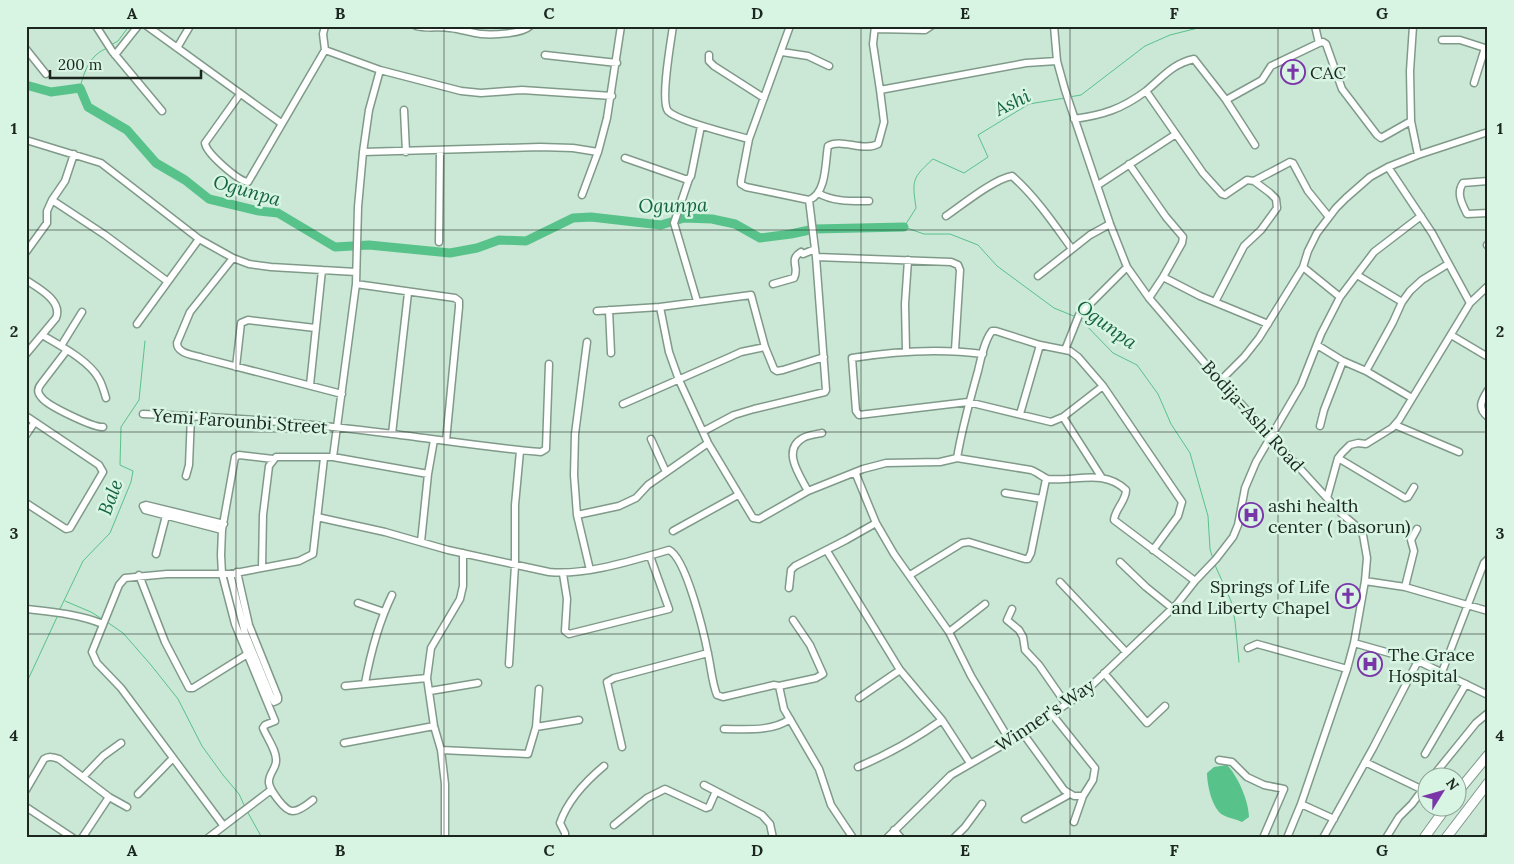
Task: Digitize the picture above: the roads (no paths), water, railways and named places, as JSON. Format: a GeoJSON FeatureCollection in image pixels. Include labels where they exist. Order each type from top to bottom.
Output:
{"type":"FeatureCollection","features":[{"type":"Feature","properties":{"kind":"highway"},"geometry":{"type":"LineString","coordinates":[[1466,782],[1488,755]]}},
{"type":"Feature","properties":{"kind":"highway"},"geometry":{"type":"LineString","coordinates":[[1446,838],[1488,783]]}},
{"type":"Feature","properties":{"kind":"highway"},"geometry":{"type":"LineString","coordinates":[[1424,838],[1440,816]]}},
{"type":"Feature","properties":{"kind":"street"},"geometry":{"type":"LineString","coordinates":[[96,26],[104,41],[162,111]]}},
{"type":"Feature","properties":{"kind":"street"},"geometry":{"type":"LineString","coordinates":[[114,53],[138,26]]}},
{"type":"Feature","properties":{"kind":"street"},"geometry":{"type":"LineString","coordinates":[[148,26],[281,123]]}},
{"type":"Feature","properties":{"kind":"street"},"geometry":{"type":"LineString","coordinates":[[177,48],[190,26]]}},
{"type":"Feature","properties":{"kind":"street"},"geometry":{"type":"LineString","coordinates":[[240,94],[205,143],[208,151],[243,182],[249,182],[281,123],[325,50],[323,34],[325,26]]}},
{"type":"Feature","properties":{"kind":"street"},"geometry":{"type":"LineString","coordinates":[[416,26],[425,29],[449,27],[481,34],[517,32],[528,29],[530,26]]}},
{"type":"Feature","properties":{"kind":"street"},"geometry":{"type":"LineString","coordinates":[[582,196],[598,152],[612,96],[621,26]]}},
{"type":"Feature","properties":{"kind":"street"},"geometry":{"type":"LineString","coordinates":[[673,26],[665,86],[665,106],[668,112],[701,126],[749,139]]}},
{"type":"Feature","properties":{"kind":"street"},"geometry":{"type":"LineString","coordinates":[[790,26],[749,139],[741,184],[746,187],[809,200],[818,193],[824,176],[828,146],[834,144],[870,147],[878,144],[884,122],[873,44],[875,28],[924,30],[931,26]]}},
{"type":"Feature","properties":{"kind":"street","name":"Bodija-Ashi Road"},"geometry":{"type":"LineString","coordinates":[[1054,26],[1064,90],[1110,224],[1127,267],[1149,298],[1220,380],[1326,498],[1363,535],[1367,558],[1365,581],[1348,669],[1301,804],[1286,838]]}},
{"type":"Feature","properties":{"kind":"street"},"geometry":{"type":"LineString","coordinates":[[1315,26],[1319,43]]}},
{"type":"Feature","properties":{"kind":"street"},"geometry":{"type":"LineString","coordinates":[[1413,26],[1410,71],[1411,121],[1418,155]]}},
{"type":"Feature","properties":{"kind":"street"},"geometry":{"type":"LineString","coordinates":[[1442,40],[1460,40],[1486,49],[1474,82]]}},
{"type":"Feature","properties":{"kind":"street"},"geometry":{"type":"LineString","coordinates":[[1226,100],[1262,80],[1272,66],[1319,43],[1326,44],[1342,89],[1379,137],[1381,138],[1411,121]]}},
{"type":"Feature","properties":{"kind":"street"},"geometry":{"type":"LineString","coordinates":[[26,49],[46,74]]}},
{"type":"Feature","properties":{"kind":"street"},"geometry":{"type":"LineString","coordinates":[[325,50],[380,70],[472,93],[522,90],[612,96]]}},
{"type":"Feature","properties":{"kind":"street"},"geometry":{"type":"LineString","coordinates":[[782,52],[808,56],[829,66]]}},
{"type":"Feature","properties":{"kind":"street"},"geometry":{"type":"LineString","coordinates":[[545,55],[616,63]]}},
{"type":"Feature","properties":{"kind":"street"},"geometry":{"type":"LineString","coordinates":[[709,55],[709,61],[714,66],[764,98]]}},
{"type":"Feature","properties":{"kind":"street"},"geometry":{"type":"LineString","coordinates":[[1074,119],[1106,114],[1118,109],[1146,90],[1167,71],[1194,59],[1226,100],[1255,146]]}},
{"type":"Feature","properties":{"kind":"street"},"geometry":{"type":"LineString","coordinates":[[880,90],[1026,63],[1058,61]]}},
{"type":"Feature","properties":{"kind":"street"},"geometry":{"type":"LineString","coordinates":[[333,457],[356,284],[356,246],[363,152],[369,110],[380,70]]}},
{"type":"Feature","properties":{"kind":"street"},"geometry":{"type":"LineString","coordinates":[[1146,90],[1203,173],[1222,194],[1225,195],[1242,181],[1247,180],[1254,181],[1276,199],[1277,208],[1261,230],[1244,246],[1215,302]]}},
{"type":"Feature","properties":{"kind":"street"},"geometry":{"type":"LineString","coordinates":[[404,110],[406,152]]}},
{"type":"Feature","properties":{"kind":"street"},"geometry":{"type":"LineString","coordinates":[[697,301],[675,221],[691,176],[701,126]]}},
{"type":"Feature","properties":{"kind":"street"},"geometry":{"type":"LineString","coordinates":[[1220,380],[1244,357],[1268,324],[1303,267],[1313,241],[1329,216],[1346,198],[1370,178],[1388,167],[1488,132]]}},
{"type":"Feature","properties":{"kind":"street"},"geometry":{"type":"LineString","coordinates":[[1098,185],[1176,134]]}},
{"type":"Feature","properties":{"kind":"street"},"geometry":{"type":"LineString","coordinates":[[26,140],[74,154],[108,167],[199,239],[249,264],[356,272]]}},
{"type":"Feature","properties":{"kind":"street"},"geometry":{"type":"LineString","coordinates":[[363,152],[540,147],[573,148],[598,152]]}},
{"type":"Feature","properties":{"kind":"street"},"geometry":{"type":"LineString","coordinates":[[439,242],[440,150]]}},
{"type":"Feature","properties":{"kind":"street"},"geometry":{"type":"LineString","coordinates":[[26,252],[47,223],[47,210],[65,181],[74,154]]}},
{"type":"Feature","properties":{"kind":"street"},"geometry":{"type":"LineString","coordinates":[[625,158],[689,179]]}},
{"type":"Feature","properties":{"kind":"street"},"geometry":{"type":"LineString","coordinates":[[1254,181],[1290,162],[1293,163],[1308,190],[1329,216]]}},
{"type":"Feature","properties":{"kind":"street"},"geometry":{"type":"LineString","coordinates":[[1129,164],[1166,217],[1183,237],[1182,243],[1149,298]]}},
{"type":"Feature","properties":{"kind":"street"},"geometry":{"type":"LineString","coordinates":[[1388,167],[1421,216],[1470,303]]}},
{"type":"Feature","properties":{"kind":"street"},"geometry":{"type":"LineString","coordinates":[[946,216],[996,183],[1012,176],[1072,248]]}},
{"type":"Feature","properties":{"kind":"street"},"geometry":{"type":"LineString","coordinates":[[1488,181],[1463,184],[1459,191],[1467,214],[1488,213]]}},
{"type":"Feature","properties":{"kind":"street"},"geometry":{"type":"LineString","coordinates":[[818,193],[836,199],[869,201]]}},
{"type":"Feature","properties":{"kind":"street"},"geometry":{"type":"LineString","coordinates":[[52,200],[105,234],[167,281]]}},
{"type":"Feature","properties":{"kind":"street"},"geometry":{"type":"LineString","coordinates":[[704,431],[734,415],[825,392],[816,253],[809,200]]}},
{"type":"Feature","properties":{"kind":"street","name":"Winner's Way"},"geometry":{"type":"LineString","coordinates":[[887,838],[944,780],[1010,741],[1091,686],[1172,608],[1210,566],[1236,531],[1249,477],[1301,385],[1317,345],[1340,297],[1374,252],[1421,216]]}},
{"type":"Feature","properties":{"kind":"street"},"geometry":{"type":"LineString","coordinates":[[1038,276],[1090,235],[1110,224]]}},
{"type":"Feature","properties":{"kind":"street"},"geometry":{"type":"LineString","coordinates":[[137,324],[199,239]]}},
{"type":"Feature","properties":{"kind":"street"},"geometry":{"type":"LineString","coordinates":[[773,284],[794,278],[796,273],[794,260],[801,252],[951,262],[959,267],[956,350]]}},
{"type":"Feature","properties":{"kind":"street"},"geometry":{"type":"LineString","coordinates":[[234,258],[190,312],[177,343],[177,348],[180,351],[236,367],[342,394]]}},
{"type":"Feature","properties":{"kind":"street"},"geometry":{"type":"LineString","coordinates":[[906,351],[905,304],[908,260]]}},
{"type":"Feature","properties":{"kind":"street"},"geometry":{"type":"LineString","coordinates":[[1366,371],[1402,302],[1415,286],[1448,264]]}},
{"type":"Feature","properties":{"kind":"street"},"geometry":{"type":"LineString","coordinates":[[1065,350],[1077,317],[1127,267]]}},
{"type":"Feature","properties":{"kind":"street"},"geometry":{"type":"LineString","coordinates":[[1303,267],[1340,297]]}},
{"type":"Feature","properties":{"kind":"street"},"geometry":{"type":"LineString","coordinates":[[310,385],[322,270]]}},
{"type":"Feature","properties":{"kind":"street"},"geometry":{"type":"LineString","coordinates":[[1358,275],[1402,302]]}},
{"type":"Feature","properties":{"kind":"street"},"geometry":{"type":"LineString","coordinates":[[1163,277],[1200,296],[1268,324]]}},
{"type":"Feature","properties":{"kind":"street"},"geometry":{"type":"LineString","coordinates":[[26,280],[48,295],[56,306],[58,314],[28,350]]}},
{"type":"Feature","properties":{"kind":"street"},"geometry":{"type":"LineString","coordinates":[[356,284],[408,293],[455,298],[458,301],[446,441]]}},
{"type":"Feature","properties":{"kind":"street"},"geometry":{"type":"LineString","coordinates":[[1326,498],[1338,458],[1350,446],[1358,443],[1366,444],[1395,425],[1470,303],[1488,286]]}},
{"type":"Feature","properties":{"kind":"street"},"geometry":{"type":"LineString","coordinates":[[392,434],[408,293]]}},
{"type":"Feature","properties":{"kind":"street"},"geometry":{"type":"LineString","coordinates":[[597,311],[660,307],[751,295],[765,347],[774,369],[777,371],[824,357]]}},
{"type":"Feature","properties":{"kind":"street"},"geometry":{"type":"LineString","coordinates":[[660,307],[670,352],[679,380],[708,443],[753,518],[759,519],[808,491],[869,467],[886,464],[940,462],[957,458],[1031,470],[1046,479],[1102,478],[1116,483],[1126,490],[1126,495],[1114,516],[1114,520],[1195,581]]}},
{"type":"Feature","properties":{"kind":"street"},"geometry":{"type":"LineString","coordinates":[[609,310],[611,353]]}},
{"type":"Feature","properties":{"kind":"street"},"geometry":{"type":"LineString","coordinates":[[82,312],[64,348],[40,384],[38,393],[45,401],[76,418],[93,426],[104,427]]}},
{"type":"Feature","properties":{"kind":"street"},"geometry":{"type":"LineString","coordinates":[[236,367],[241,323],[243,321],[315,328]]}},
{"type":"Feature","properties":{"kind":"street"},"geometry":{"type":"LineString","coordinates":[[957,458],[968,402],[992,331],[1040,346],[1070,351],[1078,357],[1103,386],[1182,502],[1178,516],[1153,550]]}},
{"type":"Feature","properties":{"kind":"street"},"geometry":{"type":"LineString","coordinates":[[42,335],[64,348],[93,370],[100,380],[106,398]]}},
{"type":"Feature","properties":{"kind":"street"},"geometry":{"type":"LineString","coordinates":[[1451,335],[1488,358]]}},
{"type":"Feature","properties":{"kind":"street"},"geometry":{"type":"LineString","coordinates":[[587,342],[574,455],[574,475],[577,515],[590,570]]}},
{"type":"Feature","properties":{"kind":"street"},"geometry":{"type":"LineString","coordinates":[[1317,345],[1342,361],[1366,371],[1412,398]]}},
{"type":"Feature","properties":{"kind":"street"},"geometry":{"type":"LineString","coordinates":[[1020,414],[1040,346]]}},
{"type":"Feature","properties":{"kind":"street"},"geometry":{"type":"LineString","coordinates":[[623,404],[741,352],[765,347]]}},
{"type":"Feature","properties":{"kind":"street"},"geometry":{"type":"LineString","coordinates":[[983,354],[956,350],[906,351],[852,358],[855,408],[859,415],[968,402],[1051,422],[1063,417],[1103,386]]}},
{"type":"Feature","properties":{"kind":"street"},"geometry":{"type":"LineString","coordinates":[[1320,426],[1342,361]]}},
{"type":"Feature","properties":{"kind":"street","name":"Yemi Farounbi Street"},"geometry":{"type":"LineString","coordinates":[[142,414],[191,416],[337,428],[541,452],[546,449],[549,364]]}},
{"type":"Feature","properties":{"kind":"street"},"geometry":{"type":"LineString","coordinates":[[1488,390],[1480,405],[1480,409],[1488,417]]}},
{"type":"Feature","properties":{"kind":"street"},"geometry":{"type":"LineString","coordinates":[[26,416],[99,465],[103,472],[70,528],[66,529],[27,504]]}},
{"type":"Feature","properties":{"kind":"street"},"geometry":{"type":"LineString","coordinates":[[186,476],[189,465],[191,416]]}},
{"type":"Feature","properties":{"kind":"street"},"geometry":{"type":"LineString","coordinates":[[1063,417],[1102,478]]}},
{"type":"Feature","properties":{"kind":"street"},"geometry":{"type":"LineString","coordinates":[[26,435],[34,423]]}},
{"type":"Feature","properties":{"kind":"street"},"geometry":{"type":"LineString","coordinates":[[1395,425],[1459,452]]}},
{"type":"Feature","properties":{"kind":"street"},"geometry":{"type":"LineString","coordinates":[[808,491],[796,468],[792,452],[795,445],[801,439],[822,433]]}},
{"type":"Feature","properties":{"kind":"street"},"geometry":{"type":"LineString","coordinates":[[650,439],[666,472]]}},
{"type":"Feature","properties":{"kind":"street"},"geometry":{"type":"LineString","coordinates":[[421,542],[428,474],[434,440]]}},
{"type":"Feature","properties":{"kind":"street"},"geometry":{"type":"LineString","coordinates":[[577,515],[619,506],[636,498],[648,485],[708,443]]}},
{"type":"Feature","properties":{"kind":"street"},"geometry":{"type":"LineString","coordinates":[[510,664],[515,565],[515,505],[520,451]]}},
{"type":"Feature","properties":{"kind":"street"},"geometry":{"type":"LineString","coordinates":[[313,800],[300,809],[288,810],[271,790],[268,781],[276,761],[263,728],[265,725],[275,721],[246,655],[235,624],[222,574],[223,527],[236,457],[239,455],[274,459],[279,457],[333,457],[428,474]]}},
{"type":"Feature","properties":{"kind":"street"},"geometry":{"type":"LineString","coordinates":[[223,825],[120,688],[94,658],[92,652],[119,585],[125,578],[139,575],[233,573],[299,561],[313,554],[324,458]]}},
{"type":"Feature","properties":{"kind":"street"},"geometry":{"type":"LineString","coordinates":[[1338,458],[1405,498],[1408,497],[1414,487]]}},
{"type":"Feature","properties":{"kind":"street"},"geometry":{"type":"LineString","coordinates":[[262,567],[263,515],[269,466],[274,459]]}},
{"type":"Feature","properties":{"kind":"street"},"geometry":{"type":"LineString","coordinates":[[855,472],[876,523],[894,554],[949,632],[971,676],[1010,741]]}},
{"type":"Feature","properties":{"kind":"street"},"geometry":{"type":"LineString","coordinates":[[910,575],[962,543],[969,542],[1028,559],[1031,553],[1046,479]]}},
{"type":"Feature","properties":{"kind":"street"},"geometry":{"type":"LineString","coordinates":[[1005,493],[1042,499]]}},
{"type":"Feature","properties":{"kind":"street"},"geometry":{"type":"LineString","coordinates":[[673,531],[738,495]]}},
{"type":"Feature","properties":{"kind":"street"},"geometry":{"type":"LineString","coordinates":[[156,554],[167,513],[223,527]]}},
{"type":"Feature","properties":{"kind":"street"},"geometry":{"type":"LineString","coordinates":[[317,517],[362,526],[463,553],[563,574],[590,570],[668,550],[676,556],[692,593],[708,653],[715,691],[720,697],[774,685],[780,686],[816,678],[824,674],[810,645],[794,620]]}},
{"type":"Feature","properties":{"kind":"street"},"geometry":{"type":"LineString","coordinates":[[790,588],[791,570],[876,523]]}},
{"type":"Feature","properties":{"kind":"street"},"geometry":{"type":"LineString","coordinates":[[1405,587],[1414,551],[1411,540],[1417,529]]}},
{"type":"Feature","properties":{"kind":"street"},"geometry":{"type":"LineString","coordinates":[[827,551],[900,670],[942,720],[970,763]]}},
{"type":"Feature","properties":{"kind":"street"},"geometry":{"type":"LineString","coordinates":[[444,838],[445,802],[442,750],[434,726],[427,678],[431,648],[460,599],[463,553]]}},
{"type":"Feature","properties":{"kind":"street"},"geometry":{"type":"LineString","coordinates":[[563,574],[567,599],[565,631],[569,634],[670,609],[650,556]]}},
{"type":"Feature","properties":{"kind":"street"},"geometry":{"type":"LineString","coordinates":[[1442,672],[1484,563],[1488,559]]}},
{"type":"Feature","properties":{"kind":"street"},"geometry":{"type":"LineString","coordinates":[[1120,562],[1172,608]]}},
{"type":"Feature","properties":{"kind":"street"},"geometry":{"type":"LineString","coordinates":[[233,573],[249,626],[278,697],[278,700],[275,702],[245,633],[233,573]]}},
{"type":"Feature","properties":{"kind":"street"},"geometry":{"type":"LineString","coordinates":[[139,575],[165,642],[189,688],[193,688],[246,655]]}},
{"type":"Feature","properties":{"kind":"street"},"geometry":{"type":"LineString","coordinates":[[1365,581],[1405,587],[1488,611]]}},
{"type":"Feature","properties":{"kind":"street"},"geometry":{"type":"LineString","coordinates":[[1060,582],[1126,652]]}},
{"type":"Feature","properties":{"kind":"street"},"geometry":{"type":"LineString","coordinates":[[365,683],[370,654],[384,612],[392,595]]}},
{"type":"Feature","properties":{"kind":"street"},"geometry":{"type":"LineString","coordinates":[[358,603],[384,612]]}},
{"type":"Feature","properties":{"kind":"street"},"geometry":{"type":"LineString","coordinates":[[949,632],[985,604]]}},
{"type":"Feature","properties":{"kind":"street"},"geometry":{"type":"LineString","coordinates":[[26,609],[105,619]]}},
{"type":"Feature","properties":{"kind":"street"},"geometry":{"type":"LineString","coordinates":[[1012,609],[1007,620],[1019,630],[1023,637],[1025,650],[1066,704]]}},
{"type":"Feature","properties":{"kind":"street"},"geometry":{"type":"LineString","coordinates":[[1354,643],[1418,661],[1488,695]]}},
{"type":"Feature","properties":{"kind":"street"},"geometry":{"type":"LineString","coordinates":[[1248,648],[1257,644],[1348,669]]}},
{"type":"Feature","properties":{"kind":"street"},"geometry":{"type":"LineString","coordinates":[[622,747],[607,682],[614,678],[708,653]]}},
{"type":"Feature","properties":{"kind":"street"},"geometry":{"type":"LineString","coordinates":[[1323,838],[1418,661]]}},
{"type":"Feature","properties":{"kind":"street"},"geometry":{"type":"LineString","coordinates":[[859,698],[900,670]]}},
{"type":"Feature","properties":{"kind":"street"},"geometry":{"type":"LineString","coordinates":[[1104,673],[1147,723],[1165,706]]}},
{"type":"Feature","properties":{"kind":"street"},"geometry":{"type":"LineString","coordinates":[[345,686],[427,678]]}},
{"type":"Feature","properties":{"kind":"street"},"geometry":{"type":"LineString","coordinates":[[430,691],[478,683]]}},
{"type":"Feature","properties":{"kind":"street"},"geometry":{"type":"LineString","coordinates":[[1425,754],[1466,684]]}},
{"type":"Feature","properties":{"kind":"street"},"geometry":{"type":"LineString","coordinates":[[780,686],[782,702],[819,769],[831,805],[853,838]]}},
{"type":"Feature","properties":{"kind":"street"},"geometry":{"type":"LineString","coordinates":[[442,750],[528,754],[536,727],[539,689]]}},
{"type":"Feature","properties":{"kind":"street"},"geometry":{"type":"LineString","coordinates":[[1051,713],[1095,768],[1093,780],[1083,796],[1074,822]]}},
{"type":"Feature","properties":{"kind":"street"},"geometry":{"type":"LineString","coordinates":[[1441,766],[1476,723],[1488,713]]}},
{"type":"Feature","properties":{"kind":"street"},"geometry":{"type":"LineString","coordinates":[[724,729],[766,728],[785,723],[790,719]]}},
{"type":"Feature","properties":{"kind":"street"},"geometry":{"type":"LineString","coordinates":[[536,727],[579,720]]}},
{"type":"Feature","properties":{"kind":"street"},"geometry":{"type":"LineString","coordinates":[[858,767],[915,740],[942,720]]}},
{"type":"Feature","properties":{"kind":"street"},"geometry":{"type":"LineString","coordinates":[[344,743],[434,726]]}},
{"type":"Feature","properties":{"kind":"street"},"geometry":{"type":"LineString","coordinates":[[1022,732],[1064,790],[1074,796],[1083,796]]}},
{"type":"Feature","properties":{"kind":"street"},"geometry":{"type":"LineString","coordinates":[[83,777],[103,756],[121,744]]}},
{"type":"Feature","properties":{"kind":"street"},"geometry":{"type":"LineString","coordinates":[[26,790],[44,760],[49,757],[59,759],[109,797],[127,807]]}},
{"type":"Feature","properties":{"kind":"street"},"geometry":{"type":"LineString","coordinates":[[138,794],[173,758]]}},
{"type":"Feature","properties":{"kind":"street"},"geometry":{"type":"LineString","coordinates":[[1218,760],[1232,762],[1247,777],[1264,785],[1284,789],[1263,838]]}},
{"type":"Feature","properties":{"kind":"street"},"geometry":{"type":"LineString","coordinates":[[1365,762],[1416,783]]}},
{"type":"Feature","properties":{"kind":"street"},"geometry":{"type":"LineString","coordinates":[[565,838],[560,822],[563,813],[585,783],[604,766]]}},
{"type":"Feature","properties":{"kind":"street"},"geometry":{"type":"LineString","coordinates":[[704,785],[762,815],[770,824],[773,838]]}},
{"type":"Feature","properties":{"kind":"street"},"geometry":{"type":"LineString","coordinates":[[614,825],[647,798],[665,789],[706,808],[709,807],[716,791]]}},
{"type":"Feature","properties":{"kind":"street"},"geometry":{"type":"LineString","coordinates":[[208,838],[250,804],[271,790]]}},
{"type":"Feature","properties":{"kind":"street"},"geometry":{"type":"LineString","coordinates":[[1025,819],[1070,794]]}},
{"type":"Feature","properties":{"kind":"street"},"geometry":{"type":"LineString","coordinates":[[82,838],[109,797]]}},
{"type":"Feature","properties":{"kind":"street"},"geometry":{"type":"LineString","coordinates":[[1386,838],[1399,817],[1416,797]]}},
{"type":"Feature","properties":{"kind":"street"},"geometry":{"type":"LineString","coordinates":[[954,838],[982,804]]}},
{"type":"Feature","properties":{"kind":"street"},"geometry":{"type":"LineString","coordinates":[[1301,804],[1334,819]]}},
{"type":"Feature","properties":{"kind":"street"},"geometry":{"type":"LineString","coordinates":[[26,807],[73,838]]}},
{"type":"Feature","properties":{"kind":"street"},"geometry":{"type":"LineString","coordinates":[[894,830],[901,838]]}},
{"type":"Feature","properties":{"kind":"waterway"},"geometry":{"type":"LineString","coordinates":[[111,45],[118,41],[129,26]]}},
{"type":"Feature","properties":{"kind":"waterway","name":"Ashi"},"geometry":{"type":"LineString","coordinates":[[1069,97],[1081,95],[1145,46],[1170,35],[1206,26]]}},
{"type":"Feature","properties":{"kind":"waterway"},"geometry":{"type":"LineString","coordinates":[[80,88],[93,58],[102,50],[108,48]]}},
{"type":"Feature","properties":{"kind":"waterway","name":"Ogunpa"},"geometry":{"type":"LineString","coordinates":[[26,85],[51,92],[80,88],[88,107],[127,130],[156,163],[185,180],[209,199],[259,211],[278,213],[335,247],[369,245],[450,253],[477,248],[499,240],[526,241],[573,218],[591,217],[661,225],[684,218],[712,219],[735,224],[760,238],[814,229],[904,227]]}},
{"type":"Feature","properties":{"kind":"waterway","name":"Ashi"},"geometry":{"type":"LineString","coordinates":[[1065,98],[1029,104],[978,135],[988,157],[964,173],[933,159],[917,175],[914,185],[916,208],[904,227],[924,234],[950,234],[978,245],[997,266],[1054,308],[1076,317]]}},
{"type":"Feature","properties":{"kind":"waterway","name":"Ogunpa"},"geometry":{"type":"LineString","coordinates":[[1080,319],[1113,353],[1137,365],[1158,394],[1171,424],[1190,453],[1208,516],[1210,549],[1213,559]]}},
{"type":"Feature","properties":{"kind":"waterway","name":"Bale"},"geometry":{"type":"LineString","coordinates":[[59,611],[83,561],[110,533],[131,482],[133,471],[120,465],[121,427],[139,400],[145,341]]}},
{"type":"Feature","properties":{"kind":"waterway","name":"Ogunpa"},"geometry":{"type":"LineString","coordinates":[[1215,565],[1231,601],[1239,662]]}},
{"type":"Feature","properties":{"kind":"waterway"},"geometry":{"type":"LineString","coordinates":[[65,601],[102,619]]}},
{"type":"Feature","properties":{"kind":"waterway"},"geometry":{"type":"LineString","coordinates":[[26,684],[58,615]]}},
{"type":"Feature","properties":{"kind":"waterway"},"geometry":{"type":"LineString","coordinates":[[107,622],[123,633],[178,699],[202,746],[239,794],[245,807]]}},
{"type":"Feature","properties":{"kind":"waterway"},"geometry":{"type":"LineString","coordinates":[[247,811],[262,838]]}},
{"type":"Feature","properties":{"kind":"place","name":"CAC"},"geometry":{"type":"Point","coordinates":[1293,72]}},
{"type":"Feature","properties":{"kind":"place","name":"ashi health center ( basorun)"},"geometry":{"type":"Point","coordinates":[1251,515]}},
{"type":"Feature","properties":{"kind":"place","name":"Springs of Life and Liberty Chapel"},"geometry":{"type":"Point","coordinates":[1348,596]}},
{"type":"Feature","properties":{"kind":"place","name":"The Grace Hospital"},"geometry":{"type":"Point","coordinates":[1370,664]}}]}
